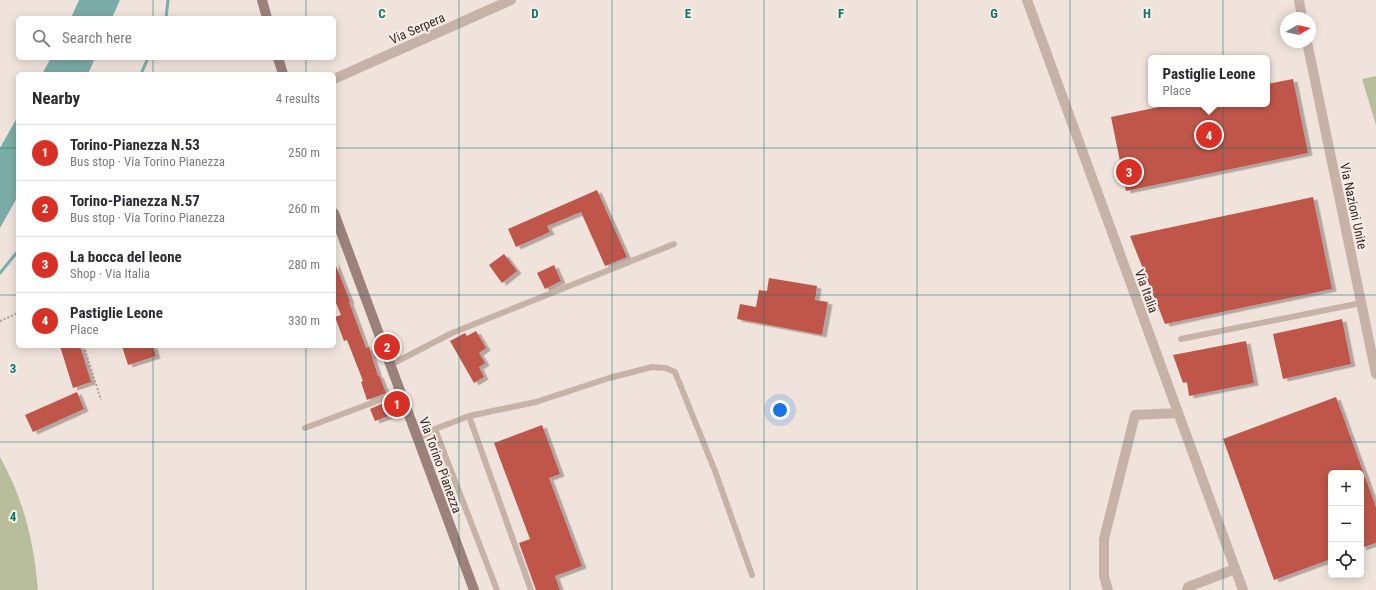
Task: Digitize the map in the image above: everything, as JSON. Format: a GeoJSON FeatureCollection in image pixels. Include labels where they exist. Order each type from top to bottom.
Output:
{"type":"FeatureCollection","features":[{"type":"Feature","properties":{"kind":"main road"},"geometry":{"type":"LineString","coordinates":[[262,0],[266,16]]}},
{"type":"Feature","properties":{"kind":"main road"},"geometry":{"type":"LineString","coordinates":[[279,60],[282,72]]}},
{"type":"Feature","properties":{"kind":"main road","name":"Via Torino Pianezza"},"geometry":{"type":"LineString","coordinates":[[336,218],[474,590]]}},
{"type":"Feature","properties":{"kind":"street","name":"Via Serpera"},"geometry":{"type":"LineString","coordinates":[[336,78],[511,0]]}},
{"type":"Feature","properties":{"kind":"street","name":"Via Italia"},"geometry":{"type":"LineString","coordinates":[[1027,0],[1243,590]]}},
{"type":"Feature","properties":{"kind":"street"},"geometry":{"type":"LineString","coordinates":[[1299,0],[1301,12]]}},
{"type":"Feature","properties":{"kind":"street","name":"Via Nazioni Unite"},"geometry":{"type":"LineString","coordinates":[[1308,48],[1376,374]]}},
{"type":"Feature","properties":{"kind":"street"},"geometry":{"type":"LineString","coordinates":[[1108,590],[1104,576],[1104,539],[1135,415],[1177,413]]}},
{"type":"Feature","properties":{"kind":"street"},"geometry":{"type":"LineString","coordinates":[[1187,590],[1188,587],[1235,569]]}},
{"type":"Feature","properties":{"kind":"lane"},"geometry":{"type":"LineString","coordinates":[[390,365],[452,333],[674,244]]}},
{"type":"Feature","properties":{"kind":"lane"},"geometry":{"type":"LineString","coordinates":[[1181,339],[1361,303]]}},
{"type":"Feature","properties":{"kind":"lane"},"geometry":{"type":"LineString","coordinates":[[418,439],[435,429],[469,416],[536,402],[609,378],[652,367],[666,368],[675,372],[715,471],[752,575]]}},
{"type":"Feature","properties":{"kind":"lane"},"geometry":{"type":"LineString","coordinates":[[305,428],[401,392]]}},
{"type":"Feature","properties":{"kind":"lane"},"geometry":{"type":"LineString","coordinates":[[469,416],[531,590]]}},
{"type":"Feature","properties":{"kind":"lane"},"geometry":{"type":"LineString","coordinates":[[435,429],[497,590]]}},
{"type":"Feature","properties":{"kind":"path"},"geometry":{"type":"LineString","coordinates":[[0,321],[16,314]]}},
{"type":"Feature","properties":{"kind":"path"},"geometry":{"type":"LineString","coordinates":[[85,348],[101,400]]}},
{"type":"Feature","properties":{"kind":"green space"},"geometry":{"type":"Polygon","coordinates":[[[1376,76],[1376,125],[1362,79],[1376,76]]]}},
{"type":"Feature","properties":{"kind":"green space"},"geometry":{"type":"Polygon","coordinates":[[[0,457],[16,489],[22,505],[31,538],[38,590],[0,590],[0,457]]]}},
{"type":"Feature","properties":{"kind":"water"},"geometry":{"type":"Polygon","coordinates":[[[79,0],[120,0],[113,16],[72,16],[79,0]]]}},
{"type":"Feature","properties":{"kind":"water"},"geometry":{"type":"Polygon","coordinates":[[[50,60],[94,60],[89,72],[43,72],[50,60]]]}},
{"type":"Feature","properties":{"kind":"water"},"geometry":{"type":"Polygon","coordinates":[[[16,120],[16,200],[0,228],[0,148],[16,120]]]}},
{"type":"Feature","properties":{"kind":"building"},"geometry":{"type":"Polygon","coordinates":[[[1293,79],[1308,153],[1126,191],[1111,117],[1159,107],[1270,107],[1270,83],[1293,79]]]}},
{"type":"Feature","properties":{"kind":"building"},"geometry":{"type":"Polygon","coordinates":[[[597,190],[627,257],[605,266],[581,212],[547,226],[550,232],[516,247],[508,229],[597,190]]]}},
{"type":"Feature","properties":{"kind":"building"},"geometry":{"type":"Polygon","coordinates":[[[1313,197],[1332,289],[1165,324],[1130,236],[1313,197]]]}},
{"type":"Feature","properties":{"kind":"building"},"geometry":{"type":"Polygon","coordinates":[[[504,254],[517,271],[502,283],[489,265],[504,254]]]}},
{"type":"Feature","properties":{"kind":"building"},"geometry":{"type":"Polygon","coordinates":[[[554,265],[561,281],[545,289],[537,273],[554,265]]]}},
{"type":"Feature","properties":{"kind":"building"},"geometry":{"type":"Polygon","coordinates":[[[336,266],[366,348],[369,347],[378,376],[379,375],[386,393],[367,400],[361,382],[363,381],[347,340],[344,341],[336,320],[336,317],[341,315],[336,303],[336,266]]]}},
{"type":"Feature","properties":{"kind":"building"},"geometry":{"type":"Polygon","coordinates":[[[769,278],[817,286],[815,300],[828,302],[822,335],[737,319],[740,304],[756,307],[759,290],[767,291],[769,278]]]}},
{"type":"Feature","properties":{"kind":"building"},"geometry":{"type":"Polygon","coordinates":[[[1342,319],[1351,364],[1283,379],[1273,334],[1342,319]]]}},
{"type":"Feature","properties":{"kind":"building"},"geometry":{"type":"Polygon","coordinates":[[[476,331],[486,348],[479,353],[485,363],[479,367],[484,377],[474,383],[450,341],[465,333],[467,336],[476,331]]]}},
{"type":"Feature","properties":{"kind":"building"},"geometry":{"type":"Polygon","coordinates":[[[1246,341],[1254,383],[1189,396],[1187,382],[1183,383],[1173,355],[1246,341]]]}},
{"type":"Feature","properties":{"kind":"building"},"geometry":{"type":"Polygon","coordinates":[[[61,348],[81,348],[91,382],[73,388],[61,348]]]}},
{"type":"Feature","properties":{"kind":"building"},"geometry":{"type":"Polygon","coordinates":[[[123,348],[154,348],[156,356],[128,365],[123,348]]]}},
{"type":"Feature","properties":{"kind":"building"},"geometry":{"type":"Polygon","coordinates":[[[77,392],[84,409],[33,432],[25,415],[77,392]]]}},
{"type":"Feature","properties":{"kind":"building"},"geometry":{"type":"Polygon","coordinates":[[[1336,397],[1363,470],[1328,470],[1328,560],[1274,580],[1223,439],[1336,397]]]}},
{"type":"Feature","properties":{"kind":"building"},"geometry":{"type":"Polygon","coordinates":[[[386,402],[391,415],[375,421],[370,409],[386,402]]]}},
{"type":"Feature","properties":{"kind":"building"},"geometry":{"type":"Polygon","coordinates":[[[542,425],[560,474],[549,478],[582,566],[555,576],[560,590],[536,590],[519,543],[530,539],[494,443],[542,425]]]}},
{"type":"Feature","properties":{"kind":"building"},"geometry":{"type":"Polygon","coordinates":[[[1364,474],[1376,507],[1376,543],[1364,547],[1364,474]]]}},
{"type":"Feature","properties":{"kind":"waterway"},"geometry":{"type":"LineString","coordinates":[[166,16],[168,0]]}},
{"type":"Feature","properties":{"kind":"waterway"},"geometry":{"type":"LineString","coordinates":[[142,72],[147,60]]}},
{"type":"Feature","properties":{"kind":"waterway"},"geometry":{"type":"LineString","coordinates":[[0,273],[16,253]]}},
{"type":"Feature","properties":{"kind":"place","name":"Pastiglie Leone"},"geometry":{"type":"Point","coordinates":[1209,135]}},
{"type":"Feature","properties":{"kind":"place","name":"La bocca del leone"},"geometry":{"type":"Point","coordinates":[1129,172]}},
{"type":"Feature","properties":{"kind":"place","name":"Torino-Pianezza N.57"},"geometry":{"type":"Point","coordinates":[387,347]}},
{"type":"Feature","properties":{"kind":"place","name":"Torino-Pianezza N.53"},"geometry":{"type":"Point","coordinates":[397,404]}}]}
